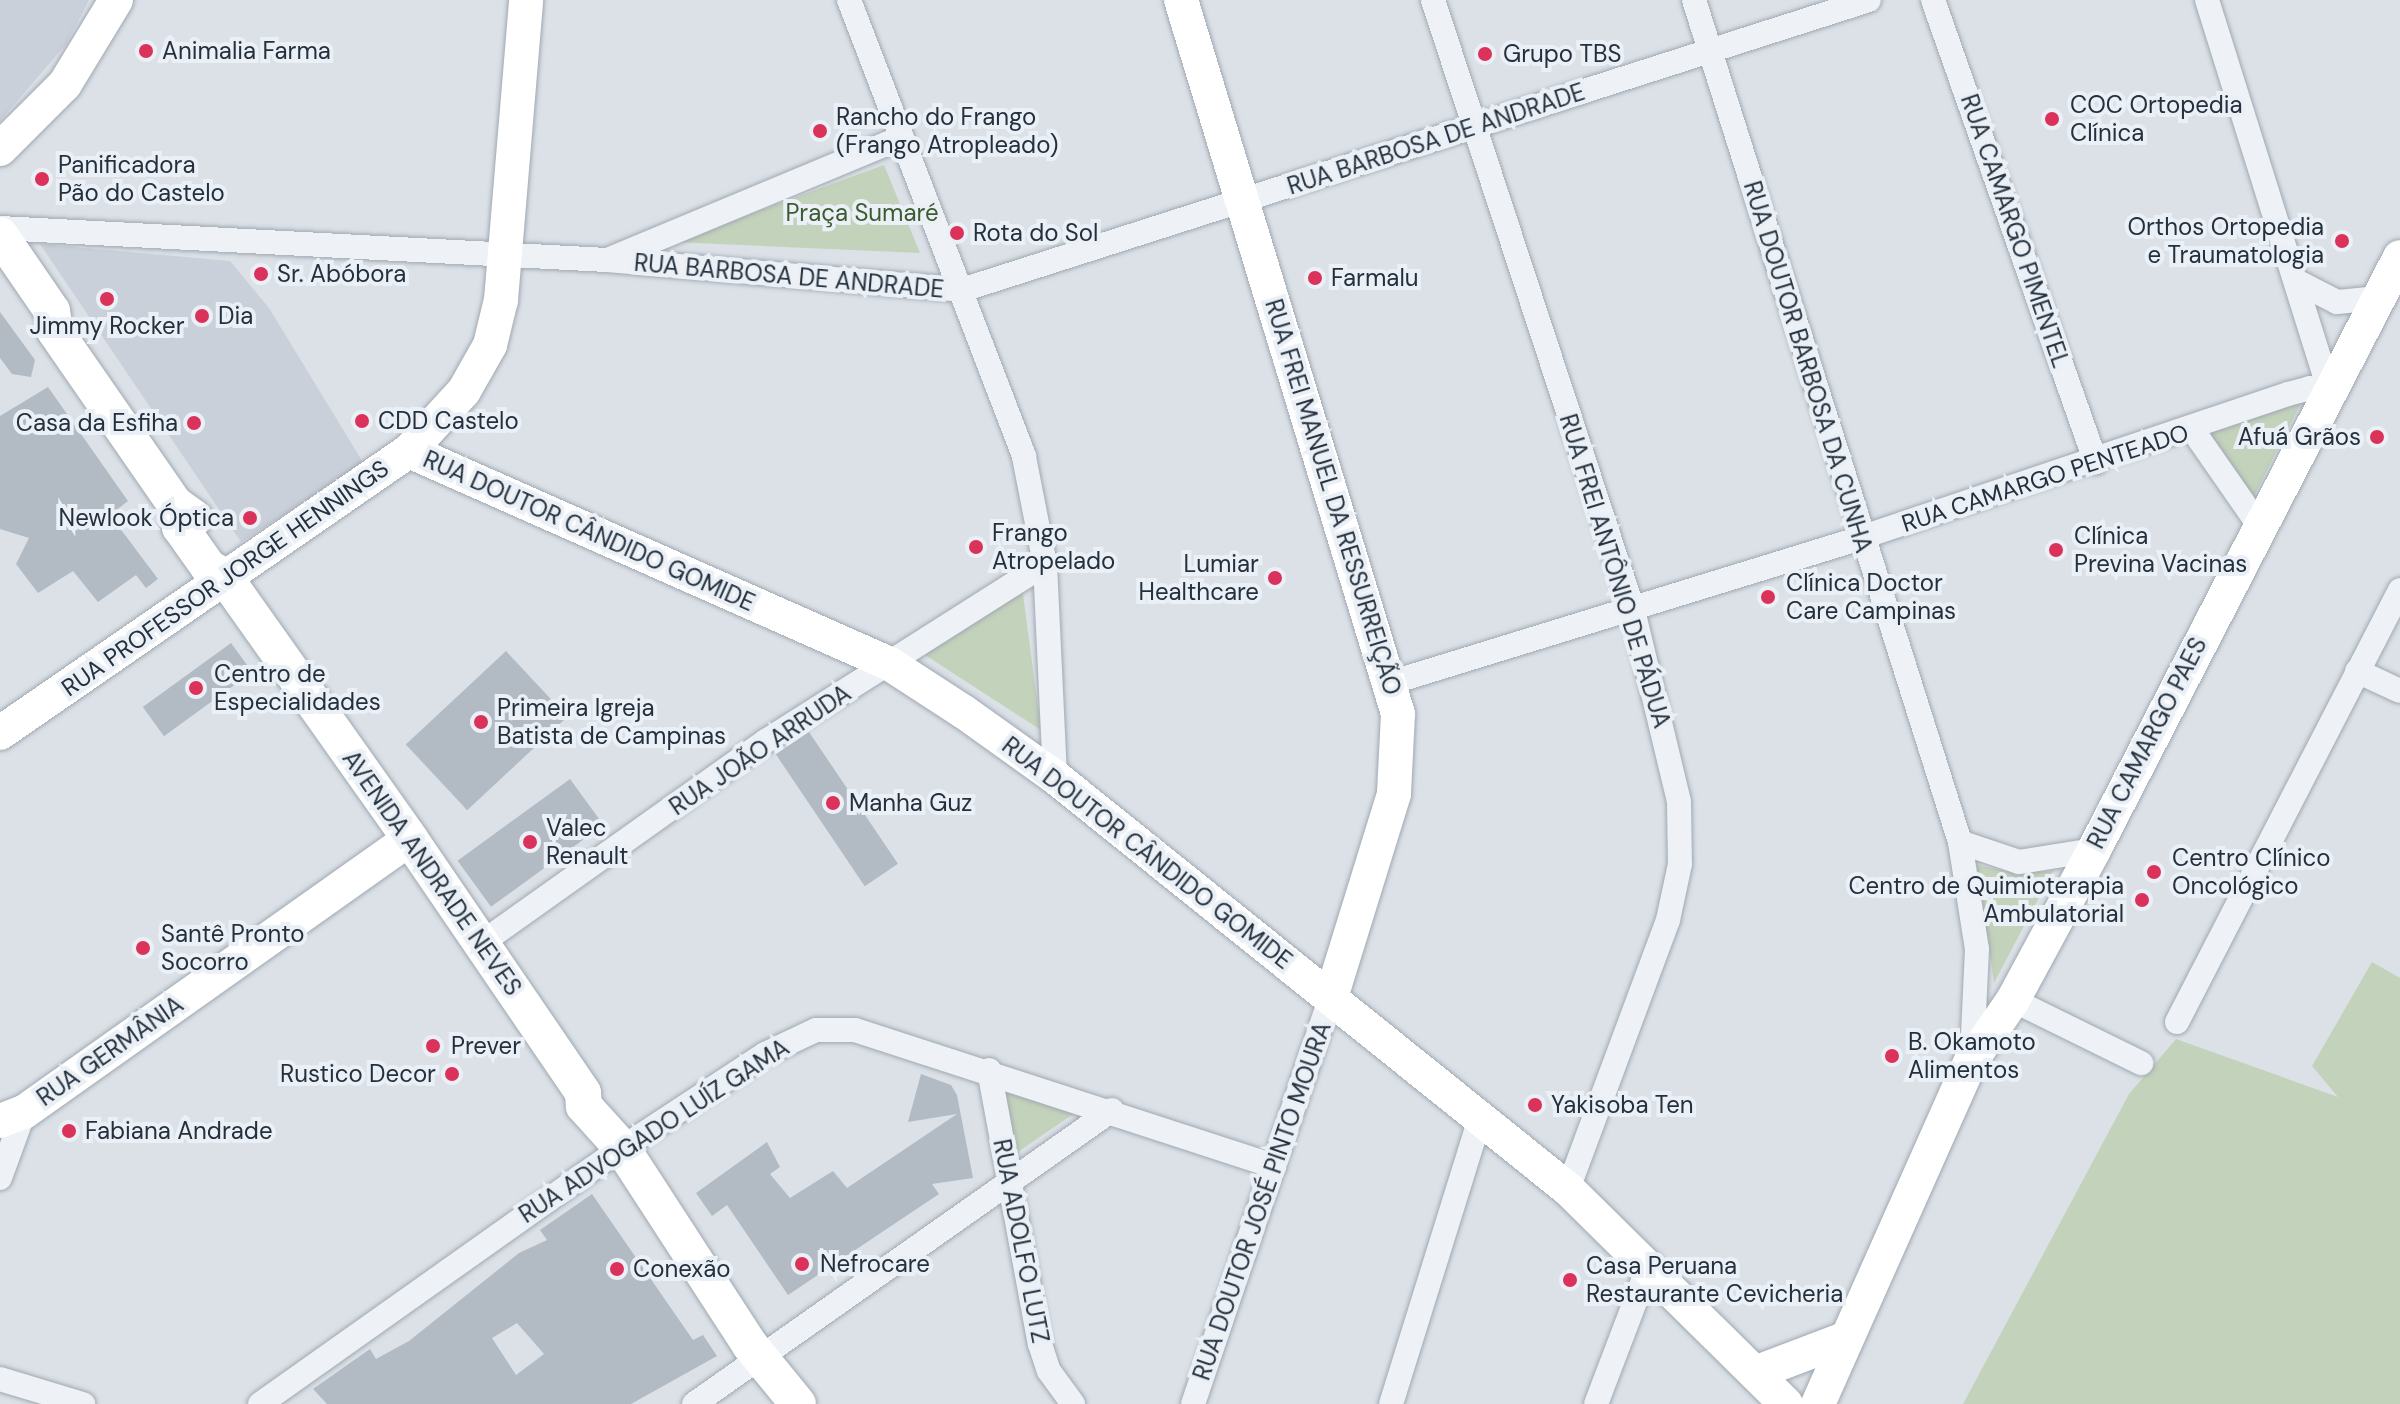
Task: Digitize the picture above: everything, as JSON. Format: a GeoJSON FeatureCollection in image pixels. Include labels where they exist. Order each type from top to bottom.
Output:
{"type":"FeatureCollection","features":[{"type":"Feature","properties":{"kind":"main road","name":"AVENIDA ANDRADE NEVES"},"geometry":{"type":"LineString","coordinates":[[0,235],[52,311],[55,331],[175,504],[192,515],[223,559],[224,576],[410,839],[583,1093],[596,1097],[622,1148],[710,1276],[714,1293],[798,1404]]}},
{"type":"Feature","properties":{"kind":"main road","name":"AVENIDA ANDRADE NEVES"},"geometry":{"type":"LineString","coordinates":[[0,274],[34,321],[55,331]]}},
{"type":"Feature","properties":{"kind":"street"},"geometry":{"type":"LineString","coordinates":[[0,149],[65,84],[116,0]]}},
{"type":"Feature","properties":{"kind":"street","name":"RUA PROFESSOR JORGE HENNINGS"},"geometry":{"type":"LineString","coordinates":[[0,733],[409,451],[464,391],[490,345],[508,256],[526,0]]}},
{"type":"Feature","properties":{"kind":"street"},"geometry":{"type":"LineString","coordinates":[[849,0],[1024,457],[1045,564],[1055,777]]}},
{"type":"Feature","properties":{"kind":"street","name":"RUA FREI MANUEL DA RESSURREIÇÃO"},"geometry":{"type":"LineString","coordinates":[[1181,0],[1393,682],[1401,739],[1394,794],[1331,997]]}},
{"type":"Feature","properties":{"kind":"street","name":"RUA FREI ANTÔNIO DE PÁDUA"},"geometry":{"type":"LineString","coordinates":[[1433,0],[1633,610],[1670,752],[1680,864],[1668,920],[1568,1189]]}},
{"type":"Feature","properties":{"kind":"street","name":"RUA DOUTOR BARBOSA DA CUNHA"},"geometry":{"type":"LineString","coordinates":[[1694,0],[1860,538],[1960,842],[1979,991],[1971,1061]]}},
{"type":"Feature","properties":{"kind":"street","name":"RUA BARBOSA DE ANDRADE"},"geometry":{"type":"LineString","coordinates":[[0,228],[607,260],[962,290],[1869,0]]}},
{"type":"Feature","properties":{"kind":"street","name":"RUA CAMARGO PIMENTEL"},"geometry":{"type":"LineString","coordinates":[[1933,0],[2096,462]]}},
{"type":"Feature","properties":{"kind":"street"},"geometry":{"type":"LineString","coordinates":[[2207,0],[2329,394]]}},
{"type":"Feature","properties":{"kind":"street"},"geometry":{"type":"LineString","coordinates":[[607,260],[902,137]]}},
{"type":"Feature","properties":{"kind":"street","name":"RUA CAMARGO PAES"},"geometry":{"type":"LineString","coordinates":[[1818,1404],[1971,1061],[2013,1000],[2094,850],[2258,524],[2400,257]]}},
{"type":"Feature","properties":{"kind":"street"},"geometry":{"type":"LineString","coordinates":[[2296,281],[2337,302],[2377,298]]}},
{"type":"Feature","properties":{"kind":"street","name":"RUA CAMARGO PENTEADO"},"geometry":{"type":"LineString","coordinates":[[1393,682],[1860,538],[2096,462],[2301,390],[2329,394]]}},
{"type":"Feature","properties":{"kind":"street"},"geometry":{"type":"LineString","coordinates":[[2192,429],[2258,524]]}},
{"type":"Feature","properties":{"kind":"street","name":"RUA DOUTOR CÂNDIDO GOMIDE"},"geometry":{"type":"LineString","coordinates":[[409,451],[890,664],[1055,777],[1568,1189],[1786,1404]]}},
{"type":"Feature","properties":{"kind":"street","name":"RUA JOÃO ARRUDA"},"geometry":{"type":"LineString","coordinates":[[480,944],[766,741],[1045,564]]}},
{"type":"Feature","properties":{"kind":"street"},"geometry":{"type":"LineString","coordinates":[[2177,1022],[2400,590]]}},
{"type":"Feature","properties":{"kind":"street"},"geometry":{"type":"LineString","coordinates":[[2357,671],[2400,691]]}},
{"type":"Feature","properties":{"kind":"street","name":"RUA GERMÂNIA"},"geometry":{"type":"LineString","coordinates":[[0,1178],[12,1117],[410,839]]}},
{"type":"Feature","properties":{"kind":"street"},"geometry":{"type":"LineString","coordinates":[[1960,842],[2019,862],[2094,850]]}},
{"type":"Feature","properties":{"kind":"street","name":"RUA DOUTOR JOSÉ PINTO MOURA"},"geometry":{"type":"LineString","coordinates":[[1193,1404],[1331,997]]}},
{"type":"Feature","properties":{"kind":"street"},"geometry":{"type":"LineString","coordinates":[[2013,1000],[2141,1063]]}},
{"type":"Feature","properties":{"kind":"street","name":"RUA ADVOGADO LUÍZ GAMA"},"geometry":{"type":"LineString","coordinates":[[260,1404],[622,1148],[765,1054],[816,1030],[855,1030],[989,1070],[1274,1166]]}},
{"type":"Feature","properties":{"kind":"street","name":"RUA ADOLFO LUTZ"},"geometry":{"type":"LineString","coordinates":[[989,1070],[1008,1189],[1040,1344],[1049,1371],[1073,1404]]}},
{"type":"Feature","properties":{"kind":"street"},"geometry":{"type":"LineString","coordinates":[[694,1404],[1008,1189],[1112,1110]]}},
{"type":"Feature","properties":{"kind":"street"},"geometry":{"type":"LineString","coordinates":[[1391,1404],[1480,1118]]}},
{"type":"Feature","properties":{"kind":"street"},"geometry":{"type":"LineString","coordinates":[[1596,1404],[1648,1268]]}},
{"type":"Feature","properties":{"kind":"street"},"geometry":{"type":"LineString","coordinates":[[1755,1373],[1847,1338]]}},
{"type":"Feature","properties":{"kind":"street"},"geometry":{"type":"LineString","coordinates":[[0,1379],[83,1404]]}},
{"type":"Feature","properties":{"kind":"shaded area"},"geometry":{"type":"Polygon","coordinates":[[[0,0],[89,0],[67,43],[0,121],[0,0]]]}},
{"type":"Feature","properties":{"kind":"shaded area"},"geometry":{"type":"Polygon","coordinates":[[[40,244],[230,261],[269,308],[364,464],[241,542],[40,244]]]}},
{"type":"Feature","properties":{"kind":"green space","name":"Praça Sumaré"},"geometry":{"type":"Polygon","coordinates":[[[884,165],[920,253],[674,242],[884,165]]]}},
{"type":"Feature","properties":{"kind":"green space"},"geometry":{"type":"Polygon","coordinates":[[[2308,389],[2254,496],[2201,429],[2308,389]]]}},
{"type":"Feature","properties":{"kind":"green space"},"geometry":{"type":"Polygon","coordinates":[[[1022,587],[1041,730],[925,655],[1022,587]]]}},
{"type":"Feature","properties":{"kind":"green space"},"geometry":{"type":"Polygon","coordinates":[[[1977,865],[2015,873],[2053,871],[1994,983],[1977,865]]]}},
{"type":"Feature","properties":{"kind":"green space"},"geometry":{"type":"Polygon","coordinates":[[[2372,962],[2400,978],[2400,1404],[1963,1404],[2129,1094],[2176,1039],[2338,1097],[2312,1066],[2372,962]]]}},
{"type":"Feature","properties":{"kind":"green space"},"geometry":{"type":"Polygon","coordinates":[[[1005,1088],[1076,1112],[1012,1156],[1005,1088]]]}},
{"type":"Feature","properties":{"kind":"building"},"geometry":{"type":"Polygon","coordinates":[[[0,312],[35,360],[31,377],[12,374],[0,358],[0,312]]]}},
{"type":"Feature","properties":{"kind":"building"},"geometry":{"type":"Polygon","coordinates":[[[48,387],[128,501],[110,515],[158,579],[146,588],[136,575],[98,602],[73,571],[38,593],[16,564],[29,538],[0,529],[0,416],[48,387]]]}},
{"type":"Feature","properties":{"kind":"building","name":"Centro de Especialidades"},"geometry":{"type":"Polygon","coordinates":[[[231,643],[252,672],[164,736],[143,707],[231,643]]]}},
{"type":"Feature","properties":{"kind":"building","name":"Primeira Igreja Batista de Campinas"},"geometry":{"type":"Polygon","coordinates":[[[506,651],[567,717],[467,810],[406,744],[506,651]]]}},
{"type":"Feature","properties":{"kind":"building","name":"Manha Guz"},"geometry":{"type":"Polygon","coordinates":[[[809,732],[898,864],[865,886],[776,754],[809,732]]]}},
{"type":"Feature","properties":{"kind":"building","name":"Valec Renault"},"geometry":{"type":"Polygon","coordinates":[[[570,779],[604,825],[491,907],[458,861],[570,779]]]}},
{"type":"Feature","properties":{"kind":"building"},"geometry":{"type":"Polygon","coordinates":[[[921,1074],[951,1085],[957,1095],[973,1178],[932,1184],[939,1194],[788,1295],[727,1205],[712,1216],[696,1193],[767,1142],[780,1167],[770,1174],[790,1198],[833,1171],[847,1188],[957,1114],[908,1122],[921,1074]]]}},
{"type":"Feature","properties":{"kind":"building"},"geometry":{"type":"Polygon","coordinates":[[[592,1194],[693,1340],[703,1335],[717,1356],[631,1404],[327,1404],[313,1389],[370,1349],[376,1359],[409,1341],[519,1253],[547,1240],[540,1230],[592,1194]],[[517,1323],[492,1338],[516,1375],[544,1354],[517,1323]]]}},
{"type":"Feature","properties":{"kind":"place","name":"Animalia Farma"},"geometry":{"type":"Point","coordinates":[146,51]}},
{"type":"Feature","properties":{"kind":"place","name":"Grupo TBS"},"geometry":{"type":"Point","coordinates":[1485,54]}},
{"type":"Feature","properties":{"kind":"place","name":"COC Ortopedia Clínica"},"geometry":{"type":"Point","coordinates":[2052,119]}},
{"type":"Feature","properties":{"kind":"place","name":"Rancho do Frango (Frango Atropleado)"},"geometry":{"type":"Point","coordinates":[820,131]}},
{"type":"Feature","properties":{"kind":"place","name":"Panificadora Pão do Castelo"},"geometry":{"type":"Point","coordinates":[42,179]}},
{"type":"Feature","properties":{"kind":"place","name":"Rota do Sol"},"geometry":{"type":"Point","coordinates":[957,233]}},
{"type":"Feature","properties":{"kind":"place","name":"Orthos Ortopedia e Traumatologia"},"geometry":{"type":"Point","coordinates":[2342,241]}},
{"type":"Feature","properties":{"kind":"place","name":"Sr. Abóbora"},"geometry":{"type":"Point","coordinates":[261,274]}},
{"type":"Feature","properties":{"kind":"place","name":"Farmalu"},"geometry":{"type":"Point","coordinates":[1315,278]}},
{"type":"Feature","properties":{"kind":"place","name":"Jimmy Rocker"},"geometry":{"type":"Point","coordinates":[107,299]}},
{"type":"Feature","properties":{"kind":"place","name":"Dia"},"geometry":{"type":"Point","coordinates":[202,316]}},
{"type":"Feature","properties":{"kind":"place","name":"CDD Castelo"},"geometry":{"type":"Point","coordinates":[362,421]}},
{"type":"Feature","properties":{"kind":"place","name":"Casa da Esfiha"},"geometry":{"type":"Point","coordinates":[194,423]}},
{"type":"Feature","properties":{"kind":"place","name":"Afuá Grãos"},"geometry":{"type":"Point","coordinates":[2377,437]}},
{"type":"Feature","properties":{"kind":"place","name":"Newlook Óptica"},"geometry":{"type":"Point","coordinates":[250,518]}},
{"type":"Feature","properties":{"kind":"place","name":"Frango Atropelado"},"geometry":{"type":"Point","coordinates":[976,547]}},
{"type":"Feature","properties":{"kind":"place","name":"Clínica Previna Vacinas"},"geometry":{"type":"Point","coordinates":[2056,550]}},
{"type":"Feature","properties":{"kind":"place","name":"Lumiar Healthcare"},"geometry":{"type":"Point","coordinates":[1275,578]}},
{"type":"Feature","properties":{"kind":"place","name":"Clínica Doctor Care Campinas"},"geometry":{"type":"Point","coordinates":[1768,597]}},
{"type":"Feature","properties":{"kind":"place","name":"Centro de Especialidades"},"geometry":{"type":"Point","coordinates":[196,688]}},
{"type":"Feature","properties":{"kind":"place","name":"Primeira Igreja Batista de Campinas"},"geometry":{"type":"Point","coordinates":[481,722]}},
{"type":"Feature","properties":{"kind":"place","name":"Manha Guz"},"geometry":{"type":"Point","coordinates":[833,803]}},
{"type":"Feature","properties":{"kind":"place","name":"Valec Renault"},"geometry":{"type":"Point","coordinates":[530,842]}},
{"type":"Feature","properties":{"kind":"place","name":"Centro Clínico Oncológico"},"geometry":{"type":"Point","coordinates":[2154,872]}},
{"type":"Feature","properties":{"kind":"place","name":"Centro de Quimioterapia Ambulatorial"},"geometry":{"type":"Point","coordinates":[2142,900]}},
{"type":"Feature","properties":{"kind":"place","name":"Santê Pronto Socorro"},"geometry":{"type":"Point","coordinates":[143,948]}},
{"type":"Feature","properties":{"kind":"place","name":"Prever"},"geometry":{"type":"Point","coordinates":[433,1046]}},
{"type":"Feature","properties":{"kind":"place","name":"B. Okamoto Alimentos"},"geometry":{"type":"Point","coordinates":[1892,1056]}},
{"type":"Feature","properties":{"kind":"place","name":"Rustico Decor"},"geometry":{"type":"Point","coordinates":[452,1074]}},
{"type":"Feature","properties":{"kind":"place","name":"Yakisoba Ten"},"geometry":{"type":"Point","coordinates":[1535,1105]}},
{"type":"Feature","properties":{"kind":"place","name":"Fabiana Andrade"},"geometry":{"type":"Point","coordinates":[69,1131]}},
{"type":"Feature","properties":{"kind":"place","name":"Nefrocare"},"geometry":{"type":"Point","coordinates":[802,1264]}},
{"type":"Feature","properties":{"kind":"place","name":"Conexão"},"geometry":{"type":"Point","coordinates":[617,1269]}},
{"type":"Feature","properties":{"kind":"place","name":"Casa Peruana Restaurante Cevicheria"},"geometry":{"type":"Point","coordinates":[1570,1280]}}]}
